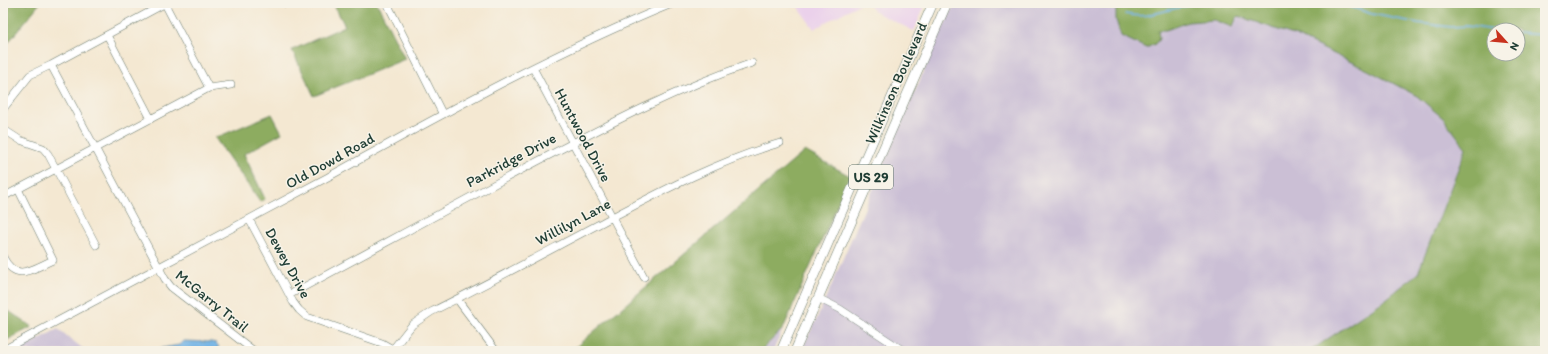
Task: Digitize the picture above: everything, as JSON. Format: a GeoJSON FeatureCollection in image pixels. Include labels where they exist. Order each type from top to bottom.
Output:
{"type":"FeatureCollection","features":[{"type":"Feature","properties":{"kind":"main road","name":"Wilkinson Boulevard"},"geometry":{"type":"LineString","coordinates":[[781,351],[933,3]]}},
{"type":"Feature","properties":{"kind":"main road","name":"Wilkinson Boulevard"},"geometry":{"type":"LineString","coordinates":[[795,351],[947,3]]}},
{"type":"Feature","properties":{"kind":"main road"},"geometry":{"type":"LineString","coordinates":[[800,351],[814,310]]}},
{"type":"Feature","properties":{"kind":"street"},"geometry":{"type":"LineString","coordinates":[[3,109],[30,75],[166,3],[209,88]]}},
{"type":"Feature","properties":{"kind":"street"},"geometry":{"type":"LineString","coordinates":[[387,3],[442,113]]}},
{"type":"Feature","properties":{"kind":"street","name":"Old Dowd Road"},"geometry":{"type":"LineString","coordinates":[[3,350],[249,220],[442,113],[611,30],[674,3]]}},
{"type":"Feature","properties":{"kind":"street"},"geometry":{"type":"LineString","coordinates":[[107,35],[151,119]]}},
{"type":"Feature","properties":{"kind":"street","name":"Parkridge Drive"},"geometry":{"type":"LineString","coordinates":[[289,295],[572,142],[660,99],[727,71],[752,63]]}},
{"type":"Feature","properties":{"kind":"street","name":"McGarry Trail"},"geometry":{"type":"LineString","coordinates":[[51,65],[158,268],[171,287],[254,351]]}},
{"type":"Feature","properties":{"kind":"street","name":"Huntwood Drive"},"geometry":{"type":"LineString","coordinates":[[534,68],[644,277]]}},
{"type":"Feature","properties":{"kind":"street"},"geometry":{"type":"LineString","coordinates":[[3,197],[209,88],[230,85]]}},
{"type":"Feature","properties":{"kind":"street"},"geometry":{"type":"LineString","coordinates":[[3,129],[20,140],[43,148],[96,245]]}},
{"type":"Feature","properties":{"kind":"street","name":"Willilyn Lane"},"geometry":{"type":"LineString","coordinates":[[395,350],[412,325],[431,312],[612,217],[692,177],[780,142]]}},
{"type":"Feature","properties":{"kind":"street"},"geometry":{"type":"LineString","coordinates":[[3,258],[8,267],[16,272],[27,271],[52,260],[18,189]]}},
{"type":"Feature","properties":{"kind":"street","name":"Dewey Drive"},"geometry":{"type":"LineString","coordinates":[[249,220],[289,295],[299,310],[307,317],[382,343],[395,350]]}},
{"type":"Feature","properties":{"kind":"street"},"geometry":{"type":"LineString","coordinates":[[818,298],[840,309],[904,351]]}},
{"type":"Feature","properties":{"kind":"street"},"geometry":{"type":"LineString","coordinates":[[457,299],[496,351]]}},
{"type":"Feature","properties":{"kind":"shaded area"},"geometry":{"type":"Polygon","coordinates":[[[795,3],[861,3],[814,29],[795,3]]]}},
{"type":"Feature","properties":{"kind":"shaded area"},"geometry":{"type":"Polygon","coordinates":[[[865,3],[926,3],[914,31],[879,14],[865,3]]]}},
{"type":"Feature","properties":{"kind":"shaded area"},"geometry":{"type":"Polygon","coordinates":[[[955,3],[1370,3],[1545,24],[1446,351],[801,351],[819,314],[939,36],[955,3]]]}},
{"type":"Feature","properties":{"kind":"shaded area"},"geometry":{"type":"Polygon","coordinates":[[[58,329],[86,351],[17,351],[58,329]]]}},
{"type":"Feature","properties":{"kind":"shaded area"},"geometry":{"type":"Polygon","coordinates":[[[783,329],[773,351],[760,351],[783,329]]]}},
{"type":"Feature","properties":{"kind":"green space"},"geometry":{"type":"Polygon","coordinates":[[[9,3],[40,3],[3,49],[3,10],[9,3]]]}},
{"type":"Feature","properties":{"kind":"green space"},"geometry":{"type":"Polygon","coordinates":[[[333,3],[377,3],[405,59],[314,96],[292,50],[345,26],[333,3]]]}},
{"type":"Feature","properties":{"kind":"green space"},"geometry":{"type":"Polygon","coordinates":[[[1116,3],[1545,3],[1545,351],[1310,351],[1385,300],[1418,273],[1466,148],[1444,119],[1417,96],[1368,70],[1296,36],[1238,16],[1232,27],[1214,20],[1188,22],[1166,30],[1158,30],[1159,39],[1155,44],[1146,48],[1121,36],[1116,20],[1116,3]]]}},
{"type":"Feature","properties":{"kind":"green space"},"geometry":{"type":"Polygon","coordinates":[[[272,114],[282,133],[244,154],[265,199],[260,202],[215,138],[272,114]]]}},
{"type":"Feature","properties":{"kind":"green space"},"geometry":{"type":"Polygon","coordinates":[[[805,151],[850,176],[783,329],[760,351],[571,351],[805,151]]]}},
{"type":"Feature","properties":{"kind":"green space"},"geometry":{"type":"Polygon","coordinates":[[[3,307],[32,327],[3,342],[3,307]]]}},
{"type":"Feature","properties":{"kind":"water"},"geometry":{"type":"Polygon","coordinates":[[[184,341],[211,342],[216,343],[219,347],[213,351],[146,351],[179,345],[184,341]]]}},
{"type":"Feature","properties":{"kind":"waterway"},"geometry":{"type":"LineString","coordinates":[[1125,14],[1138,16],[1148,15],[1196,3]]}},
{"type":"Feature","properties":{"kind":"waterway"},"geometry":{"type":"LineString","coordinates":[[1339,3],[1372,14],[1418,23],[1486,29]]}},
{"type":"Feature","properties":{"kind":"waterway"},"geometry":{"type":"LineString","coordinates":[[1526,34],[1545,35]]}}]}
